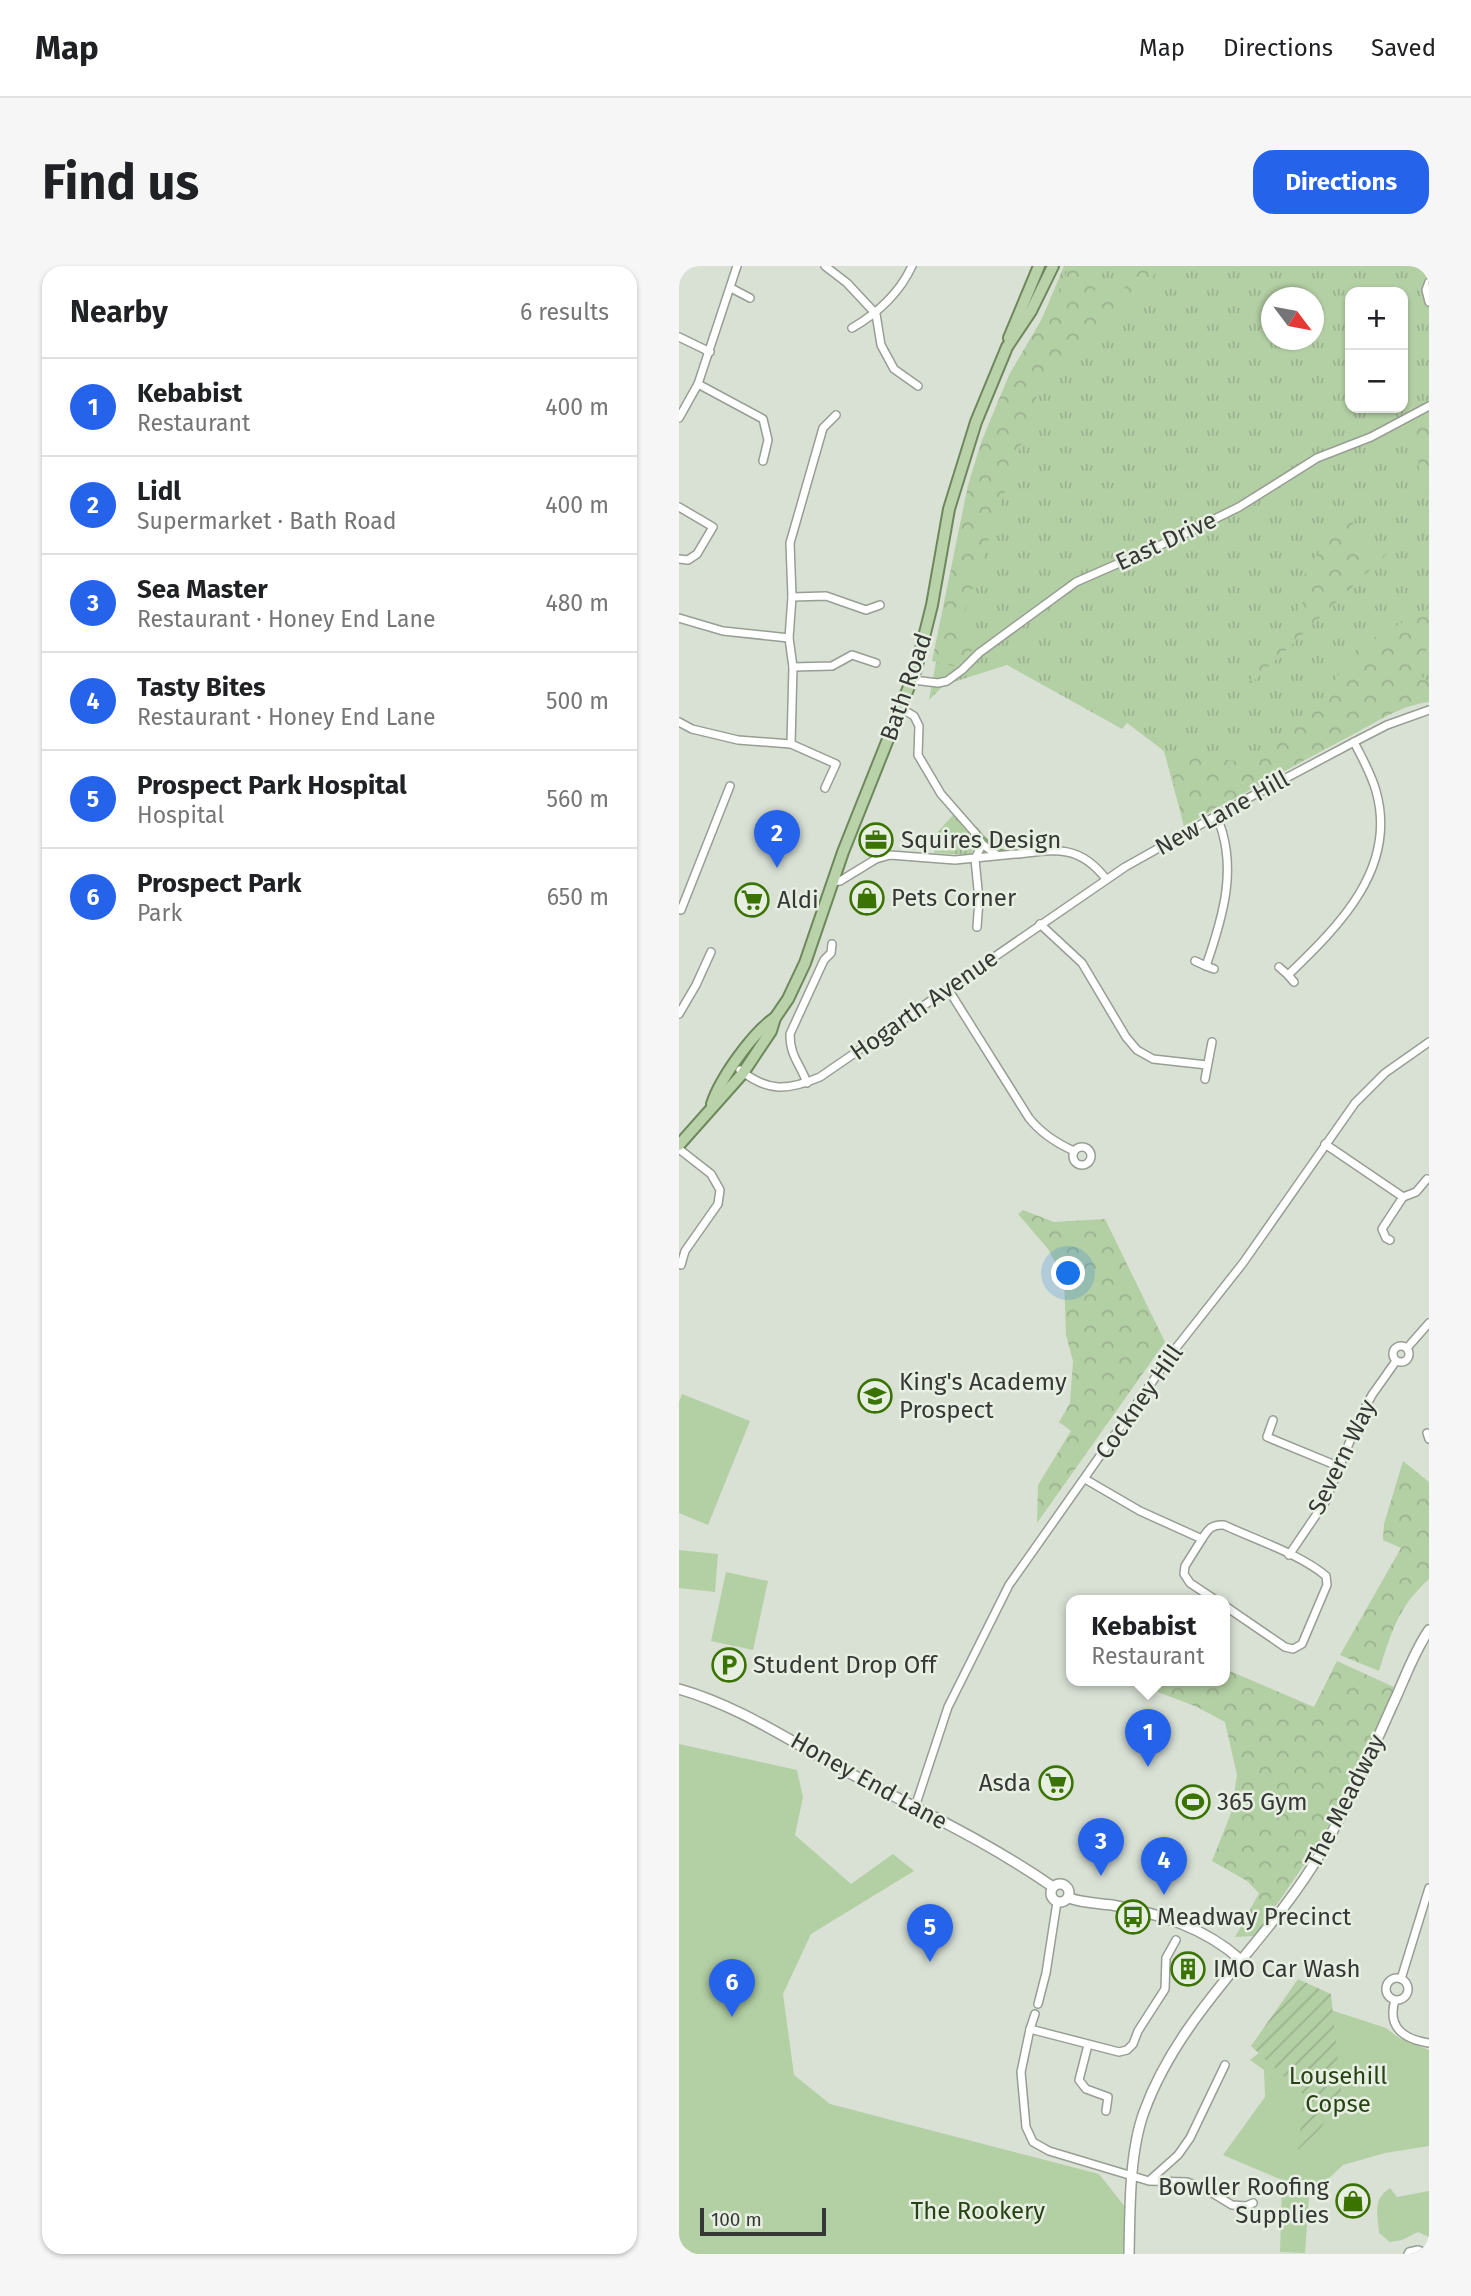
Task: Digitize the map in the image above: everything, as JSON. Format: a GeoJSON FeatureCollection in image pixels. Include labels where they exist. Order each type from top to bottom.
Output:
{"type":"FeatureCollection","features":[{"type":"Feature","properties":{"kind":"main road","name":"Bath Road"},"geometry":{"type":"LineString","coordinates":[[679,1147],[711,1106],[716,1091],[738,1069],[764,1024],[775,1018],[805,963],[859,811],[912,680],[927,628],[953,492],[976,422],[1039,266]]}},
{"type":"Feature","properties":{"kind":"main road","name":"Bath Road"},"geometry":{"type":"LineString","coordinates":[[1007,347],[1031,311],[1053,266]]}},
{"type":"Feature","properties":{"kind":"street"},"geometry":{"type":"LineString","coordinates":[[679,418],[698,384],[737,266]]}},
{"type":"Feature","properties":{"kind":"street"},"geometry":{"type":"LineString","coordinates":[[825,266],[847,283],[876,314],[881,345],[894,369],[918,386]]}},
{"type":"Feature","properties":{"kind":"street"},"geometry":{"type":"LineString","coordinates":[[852,328],[876,314],[906,278],[912,266]]}},
{"type":"Feature","properties":{"kind":"street"},"geometry":{"type":"LineString","coordinates":[[1429,282],[1426,290],[1429,302]]}},
{"type":"Feature","properties":{"kind":"street"},"geometry":{"type":"LineString","coordinates":[[731,288],[750,298]]}},
{"type":"Feature","properties":{"kind":"street"},"geometry":{"type":"LineString","coordinates":[[679,337],[710,352]]}},
{"type":"Feature","properties":{"kind":"street"},"geometry":{"type":"LineString","coordinates":[[698,384],[763,419],[768,440],[763,461]]}},
{"type":"Feature","properties":{"kind":"street","name":"East Drive"},"geometry":{"type":"LineString","coordinates":[[912,680],[938,683],[947,681],[979,653],[1076,582],[1239,507],[1317,458],[1371,437],[1429,406]]}},
{"type":"Feature","properties":{"kind":"street"},"geometry":{"type":"LineString","coordinates":[[791,744],[793,667],[789,638],[792,597],[790,543],[823,428],[836,415]]}},
{"type":"Feature","properties":{"kind":"street"},"geometry":{"type":"LineString","coordinates":[[679,507],[713,527],[697,554],[688,560],[679,559]]}},
{"type":"Feature","properties":{"kind":"street"},"geometry":{"type":"LineString","coordinates":[[792,597],[826,596],[866,610],[880,605]]}},
{"type":"Feature","properties":{"kind":"street"},"geometry":{"type":"LineString","coordinates":[[679,618],[723,631],[789,638]]}},
{"type":"Feature","properties":{"kind":"street"},"geometry":{"type":"LineString","coordinates":[[793,667],[832,666],[852,655],[876,663]]}},
{"type":"Feature","properties":{"kind":"street"},"geometry":{"type":"LineString","coordinates":[[902,709],[914,716],[919,726],[918,755],[941,794],[982,844],[997,855]]}},
{"type":"Feature","properties":{"kind":"street","name":"New Lane Hill"},"geometry":{"type":"LineString","coordinates":[[1107,879],[1216,815],[1354,742],[1387,725],[1429,710]]}},
{"type":"Feature","properties":{"kind":"street"},"geometry":{"type":"LineString","coordinates":[[679,722],[692,729],[738,740],[791,744],[836,764],[825,788]]}},
{"type":"Feature","properties":{"kind":"street"},"geometry":{"type":"LineString","coordinates":[[1287,975],[1323,941],[1369,879],[1380,847],[1381,820],[1376,790],[1371,774],[1354,742]]}},
{"type":"Feature","properties":{"kind":"street"},"geometry":{"type":"LineString","coordinates":[[681,910],[683,894],[730,786]]}},
{"type":"Feature","properties":{"kind":"street"},"geometry":{"type":"LineString","coordinates":[[1206,966],[1220,926],[1228,879],[1226,853],[1216,815]]}},
{"type":"Feature","properties":{"kind":"street"},"geometry":{"type":"LineString","coordinates":[[977,927],[979,900],[975,859],[982,844]]}},
{"type":"Feature","properties":{"kind":"street"},"geometry":{"type":"LineString","coordinates":[[833,882],[876,859],[890,855],[955,860],[1056,849],[1069,851],[1098,869],[1107,879]]}},
{"type":"Feature","properties":{"kind":"street","name":"Hogarth Avenue"},"geometry":{"type":"LineString","coordinates":[[738,1069],[768,1087],[807,1083],[835,1068],[1107,879]]}},
{"type":"Feature","properties":{"kind":"street"},"geometry":{"type":"LineString","coordinates":[[1040,924],[1081,963],[1126,1037],[1137,1050],[1153,1059],[1207,1065]]}},
{"type":"Feature","properties":{"kind":"street"},"geometry":{"type":"LineString","coordinates":[[807,1083],[794,1060],[790,1048],[790,1034],[824,960],[831,953],[832,944]]}},
{"type":"Feature","properties":{"kind":"street"},"geometry":{"type":"LineString","coordinates":[[680,1010],[711,952]]}},
{"type":"Feature","properties":{"kind":"street"},"geometry":{"type":"LineString","coordinates":[[1195,961],[1214,969]]}},
{"type":"Feature","properties":{"kind":"street"},"geometry":{"type":"LineString","coordinates":[[1279,967],[1294,982]]}},
{"type":"Feature","properties":{"kind":"street"},"geometry":{"type":"LineString","coordinates":[[948,989],[1029,1118],[1050,1138],[1074,1151]]}},
{"type":"Feature","properties":{"kind":"street"},"geometry":{"type":"LineString","coordinates":[[1205,1079],[1212,1042]]}},
{"type":"Feature","properties":{"kind":"street","name":"Cockney Hill"},"geometry":{"type":"LineString","coordinates":[[915,1807],[948,1707],[1009,1585],[1177,1346],[1243,1263],[1355,1103],[1385,1073],[1429,1042]]}},
{"type":"Feature","properties":{"kind":"street"},"geometry":{"type":"LineString","coordinates":[[1325,1143],[1403,1197]]}},
{"type":"Feature","properties":{"kind":"street"},"geometry":{"type":"LineString","coordinates":[[679,1147],[711,1174],[720,1190],[718,1204],[685,1251],[681,1265]]}},
{"type":"Feature","properties":{"kind":"street"},"geometry":{"type":"LineString","coordinates":[[1390,1240],[1382,1229],[1403,1197],[1416,1192],[1427,1178]]}},
{"type":"Feature","properties":{"kind":"street","name":"Severn Way"},"geometry":{"type":"LineString","coordinates":[[1407,1348],[1429,1323]]}},
{"type":"Feature","properties":{"kind":"street","name":"Severn Way"},"geometry":{"type":"LineString","coordinates":[[1399,1346],[1407,1348],[1410,1352],[1408,1360],[1396,1361],[1393,1356],[1395,1349],[1399,1346]]}},
{"type":"Feature","properties":{"kind":"street","name":"Severn Way"},"geometry":{"type":"LineString","coordinates":[[1289,1555],[1325,1502],[1371,1395],[1396,1361]]}},
{"type":"Feature","properties":{"kind":"street"},"geometry":{"type":"LineString","coordinates":[[1273,1420],[1267,1437],[1340,1468]]}},
{"type":"Feature","properties":{"kind":"street"},"geometry":{"type":"LineString","coordinates":[[1085,1479],[1140,1510],[1202,1539]]}},
{"type":"Feature","properties":{"kind":"street"},"geometry":{"type":"LineString","coordinates":[[1208,1595],[1190,1583],[1184,1574],[1185,1566],[1209,1529],[1217,1525],[1224,1525],[1289,1555],[1326,1576],[1327,1585],[1302,1644],[1293,1649],[1285,1647],[1230,1609]]}},
{"type":"Feature","properties":{"kind":"street","name":"The Meadway"},"geometry":{"type":"LineString","coordinates":[[1129,2254],[1132,2174],[1143,2114],[1170,2056],[1205,2005],[1267,1931],[1321,1852],[1365,1768],[1429,1630]]}},
{"type":"Feature","properties":{"kind":"street","name":"Honey End Lane"},"geometry":{"type":"LineString","coordinates":[[679,1689],[748,1716],[1020,1864],[1053,1887],[1064,1884],[1069,1889],[1069,1898]]}},
{"type":"Feature","properties":{"kind":"street"},"geometry":{"type":"LineString","coordinates":[[1038,2004],[1046,1973],[1057,1902],[1051,1896],[1053,1887]]}},
{"type":"Feature","properties":{"kind":"street"},"geometry":{"type":"LineString","coordinates":[[1401,1979],[1429,1888]]}},
{"type":"Feature","properties":{"kind":"street","name":"Honey End Lane"},"geometry":{"type":"LineString","coordinates":[[1057,1902],[1062,1903],[1069,1898],[1150,1913],[1179,1923],[1224,1945],[1241,1960]]}},
{"type":"Feature","properties":{"kind":"street"},"geometry":{"type":"LineString","coordinates":[[1030,2029],[1119,2052],[1127,2050],[1165,1989],[1166,1958],[1176,1940]]}},
{"type":"Feature","properties":{"kind":"street"},"geometry":{"type":"LineString","coordinates":[[1401,1979],[1406,1984],[1407,1994],[1402,1999],[1395,2000],[1387,1993],[1387,1986],[1391,1980],[1401,1979]]}},
{"type":"Feature","properties":{"kind":"street"},"geometry":{"type":"LineString","coordinates":[[1395,2000],[1391,2013],[1392,2021],[1403,2034],[1429,2043]]}},
{"type":"Feature","properties":{"kind":"street"},"geometry":{"type":"LineString","coordinates":[[1035,2014],[1021,2072],[1026,2127],[1033,2142],[1065,2157],[1149,2181],[1187,2182],[1204,2188],[1232,2205],[1246,2206],[1253,2203]]}},
{"type":"Feature","properties":{"kind":"street"},"geometry":{"type":"LineString","coordinates":[[1088,2045],[1079,2080],[1086,2089],[1108,2097],[1106,2111]]}},
{"type":"Feature","properties":{"kind":"street"},"geometry":{"type":"LineString","coordinates":[[1149,2181],[1178,2155],[1190,2138],[1225,2065]]}},
{"type":"Feature","properties":{"kind":"street"},"geometry":{"type":"LineString","coordinates":[[1408,2253],[1418,2250],[1429,2253]]}},
{"type":"Feature","properties":{"kind":"green space"},"geometry":{"type":"Polygon","coordinates":[[[1064,266],[1429,266],[1429,699],[1415,700],[1184,826],[1164,751],[1127,723],[1122,729],[1007,665],[944,685],[929,700],[966,500],[1064,266]]]}},
{"type":"Feature","properties":{"kind":"green space"},"geometry":{"type":"Polygon","coordinates":[[[1069,266],[1106,266],[1087,308],[1114,299],[1144,266],[1159,266],[1148,286],[1037,396],[959,628],[974,648],[957,667],[932,661],[968,485],[982,440],[1009,375],[1061,286],[1069,266]]]}},
{"type":"Feature","properties":{"kind":"green space"},"geometry":{"type":"Polygon","coordinates":[[[1429,415],[1429,494],[1421,487],[1414,425],[1429,415]]]}},
{"type":"Feature","properties":{"kind":"green space"},"geometry":{"type":"Polygon","coordinates":[[[1348,507],[1356,516],[1341,554],[1395,546],[1242,692],[1310,591],[1298,585],[1348,507]]]}},
{"type":"Feature","properties":{"kind":"green space"},"geometry":{"type":"Polygon","coordinates":[[[1429,608],[1429,646],[1414,670],[1429,682],[1429,702],[1388,715],[1184,826],[1167,752],[1243,762],[1316,707],[1359,646],[1429,608]]]}},
{"type":"Feature","properties":{"kind":"green space"},"geometry":{"type":"Polygon","coordinates":[[[954,814],[974,840],[972,855],[934,853],[935,835],[954,814]]]}},
{"type":"Feature","properties":{"kind":"green space"},"geometry":{"type":"Polygon","coordinates":[[[1023,1210],[1054,1222],[1105,1219],[1165,1342],[1037,1523],[1038,1485],[1071,1431],[1059,1422],[1070,1403],[1073,1361],[1066,1335],[1064,1279],[1048,1249],[1018,1214],[1023,1210]]]}},
{"type":"Feature","properties":{"kind":"green space"},"geometry":{"type":"Polygon","coordinates":[[[682,1394],[750,1421],[708,1525],[679,1513],[679,1402],[682,1394]]]}},
{"type":"Feature","properties":{"kind":"green space"},"geometry":{"type":"Polygon","coordinates":[[[1403,1461],[1429,1482],[1429,1579],[1403,1610],[1379,1671],[1340,1655],[1401,1548],[1383,1540],[1384,1524],[1403,1461]]]}},
{"type":"Feature","properties":{"kind":"green space"},"geometry":{"type":"Polygon","coordinates":[[[679,1550],[718,1554],[715,1592],[679,1588],[679,1550]]]}},
{"type":"Feature","properties":{"kind":"green space"},"geometry":{"type":"Polygon","coordinates":[[[726,1572],[768,1581],[753,1650],[711,1641],[726,1572]]]}},
{"type":"Feature","properties":{"kind":"green space"},"geometry":{"type":"Polygon","coordinates":[[[1337,1661],[1396,1688],[1317,1846],[1255,1936],[1235,1937],[1259,1893],[1247,1881],[1212,1861],[1231,1813],[1237,1775],[1225,1722],[1197,1707],[1145,1687],[1230,1686],[1230,1671],[1314,1707],[1337,1661]]]}},
{"type":"Feature","properties":{"kind":"green space","name":"The Rookery"},"geometry":{"type":"Polygon","coordinates":[[[679,1744],[797,1770],[803,1797],[795,1835],[851,1884],[893,1854],[914,1871],[811,1934],[783,1994],[794,2075],[830,2104],[1099,2174],[1126,2208],[1124,2254],[679,2254],[679,1744]]]}},
{"type":"Feature","properties":{"kind":"green space"},"geometry":{"type":"Polygon","coordinates":[[[1298,1979],[1331,1994],[1341,2091],[1321,2128],[1298,2150],[1304,2095],[1251,2046],[1298,1979]]]}},
{"type":"Feature","properties":{"kind":"green space","name":"Lousehill Copse"},"geometry":{"type":"Polygon","coordinates":[[[1297,1999],[1386,2028],[1399,2038],[1429,2050],[1429,2146],[1385,2153],[1343,2165],[1309,2197],[1305,2253],[1280,2252],[1282,2180],[1223,2155],[1265,2097],[1264,2070],[1250,2060],[1268,2046],[1297,1999]]]}},
{"type":"Feature","properties":{"kind":"green space"},"geometry":{"type":"Polygon","coordinates":[[[1390,2188],[1397,2197],[1429,2191],[1429,2237],[1418,2232],[1402,2240],[1390,2242],[1379,2233],[1378,2202],[1390,2188]]]}},
{"type":"Feature","properties":{"kind":"waterway"},"geometry":{"type":"LineString","coordinates":[[976,828],[989,843],[1007,852]]}},
{"type":"Feature","properties":{"kind":"place","name":"Squires Design"},"geometry":{"type":"Point","coordinates":[876,840]}},
{"type":"Feature","properties":{"kind":"place","name":"Lidl"},"geometry":{"type":"Point","coordinates":[777,868]}},
{"type":"Feature","properties":{"kind":"place","name":"Pets Corner"},"geometry":{"type":"Point","coordinates":[867,898]}},
{"type":"Feature","properties":{"kind":"place","name":"Aldi"},"geometry":{"type":"Point","coordinates":[752,900]}},
{"type":"Feature","properties":{"kind":"place","name":"King's Academy Prospect"},"geometry":{"type":"Point","coordinates":[875,1396]}},
{"type":"Feature","properties":{"kind":"place","name":"Student Drop Off"},"geometry":{"type":"Point","coordinates":[729,1665]}},
{"type":"Feature","properties":{"kind":"place","name":"Kebabist"},"geometry":{"type":"Point","coordinates":[1148,1767]}},
{"type":"Feature","properties":{"kind":"place","name":"Asda"},"geometry":{"type":"Point","coordinates":[1056,1783]}},
{"type":"Feature","properties":{"kind":"place","name":"365 Gym"},"geometry":{"type":"Point","coordinates":[1193,1802]}},
{"type":"Feature","properties":{"kind":"place","name":"Sea Master"},"geometry":{"type":"Point","coordinates":[1101,1876]}},
{"type":"Feature","properties":{"kind":"place","name":"Tasty Bites"},"geometry":{"type":"Point","coordinates":[1164,1895]}},
{"type":"Feature","properties":{"kind":"place","name":"Meadway Precinct"},"geometry":{"type":"Point","coordinates":[1133,1917]}},
{"type":"Feature","properties":{"kind":"place","name":"Prospect Park Hospital"},"geometry":{"type":"Point","coordinates":[930,1962]}},
{"type":"Feature","properties":{"kind":"place","name":"IMO Car Wash"},"geometry":{"type":"Point","coordinates":[1188,1969]}},
{"type":"Feature","properties":{"kind":"place","name":"Prospect Park"},"geometry":{"type":"Point","coordinates":[732,2017]}},
{"type":"Feature","properties":{"kind":"place","name":"Bowller Roofing Supplies"},"geometry":{"type":"Point","coordinates":[1353,2201]}}]}
